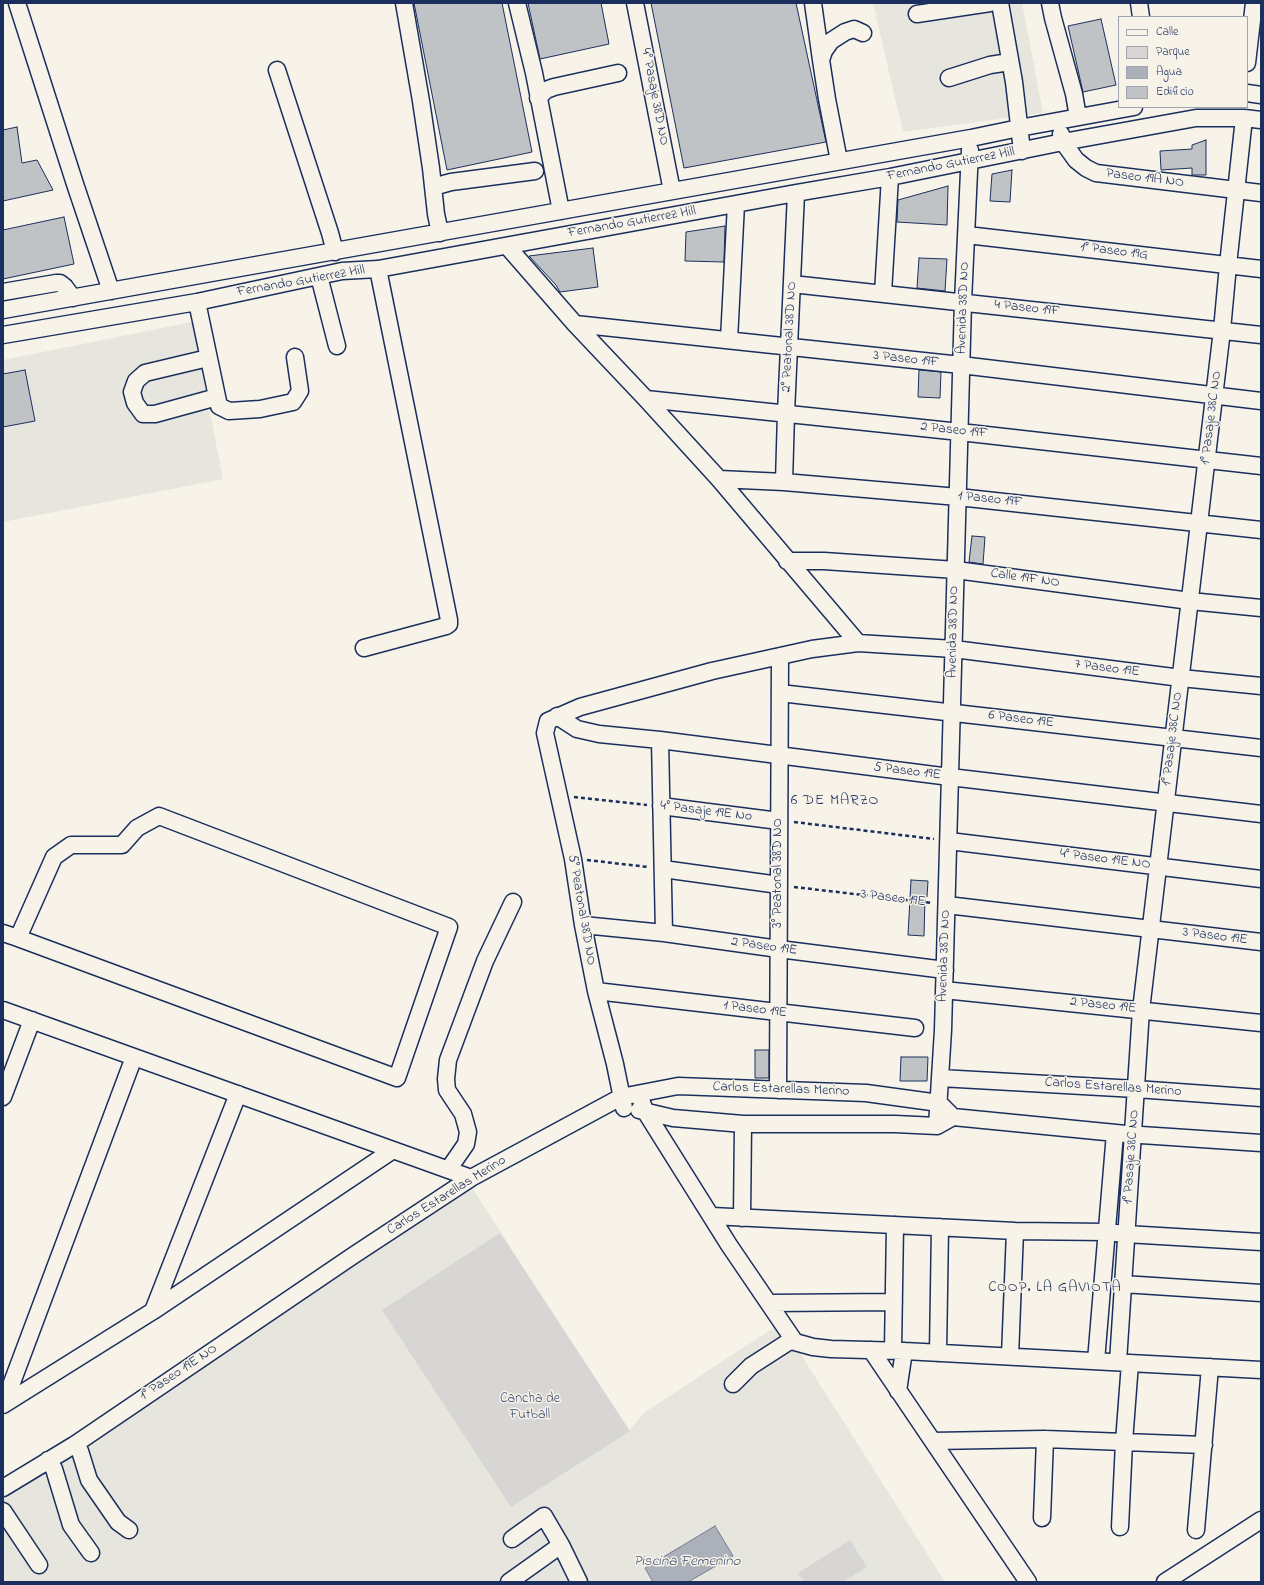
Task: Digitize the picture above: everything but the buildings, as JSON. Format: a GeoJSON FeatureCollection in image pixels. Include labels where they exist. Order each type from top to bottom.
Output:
{"type":"FeatureCollection","features":[{"type":"Feature","properties":{"kind":"street"},"geometry":{"type":"LineString","coordinates":[[17,3],[111,291]]}},
{"type":"Feature","properties":{"kind":"street"},"geometry":{"type":"LineString","coordinates":[[404,3],[421,101],[436,214],[440,232]]}},
{"type":"Feature","properties":{"kind":"street"},"geometry":{"type":"LineString","coordinates":[[517,3],[561,211]]}},
{"type":"Feature","properties":{"kind":"street","name":"4° Pasaje 38D NO"},"geometry":{"type":"LineString","coordinates":[[635,3],[672,191]]}},
{"type":"Feature","properties":{"kind":"street"},"geometry":{"type":"LineString","coordinates":[[813,3],[827,98],[839,162]]}},
{"type":"Feature","properties":{"kind":"street"},"geometry":{"type":"LineString","coordinates":[[917,14],[990,3]]}},
{"type":"Feature","properties":{"kind":"street"},"geometry":{"type":"LineString","coordinates":[[1000,3],[1014,82],[1022,151]]}},
{"type":"Feature","properties":{"kind":"street"},"geometry":{"type":"LineString","coordinates":[[1050,3],[1074,94],[1078,117]]}},
{"type":"Feature","properties":{"kind":"street"},"geometry":{"type":"LineString","coordinates":[[1139,3],[1141,16]]}},
{"type":"Feature","properties":{"kind":"street"},"geometry":{"type":"LineString","coordinates":[[1248,54],[1254,3]]}},
{"type":"Feature","properties":{"kind":"street"},"geometry":{"type":"LineString","coordinates":[[821,60],[831,41],[845,32],[854,29],[863,33]]}},
{"type":"Feature","properties":{"kind":"street"},"geometry":{"type":"LineString","coordinates":[[950,78],[990,65],[1003,63],[1010,64]]}},
{"type":"Feature","properties":{"kind":"street"},"geometry":{"type":"LineString","coordinates":[[277,70],[330,232],[334,252]]}},
{"type":"Feature","properties":{"kind":"street"},"geometry":{"type":"LineString","coordinates":[[538,98],[546,90],[554,86],[618,73]]}},
{"type":"Feature","properties":{"kind":"street"},"geometry":{"type":"LineString","coordinates":[[1248,93],[1261,95]]}},
{"type":"Feature","properties":{"kind":"street","name":"Fernando Gutierrez Hill"},"geometry":{"type":"LineString","coordinates":[[3,310],[839,162],[1128,108]]}},
{"type":"Feature","properties":{"kind":"street","name":"Fernando Gutierrez Hill"},"geometry":{"type":"LineString","coordinates":[[3,335],[197,302],[319,276],[342,272],[378,269],[890,177],[1063,142],[1196,118],[1244,118],[1261,120]]}},
{"type":"Feature","properties":{"kind":"street","name":"1° Pasaje 38C NO"},"geometry":{"type":"LineString","coordinates":[[1120,1527],[1124,1442],[1123,1284],[1134,1135],[1141,1010],[1207,460],[1244,118]]}},
{"type":"Feature","properties":{"kind":"street","name":"Paseo 19A NO"},"geometry":{"type":"LineString","coordinates":[[1058,121],[1063,142],[1076,160],[1086,168],[1096,173],[1261,193]]}},
{"type":"Feature","properties":{"kind":"street","name":"Avenida 38D NO"},"geometry":{"type":"LineString","coordinates":[[937,1126],[945,970],[961,365],[971,138]]}},
{"type":"Feature","properties":{"kind":"street"},"geometry":{"type":"LineString","coordinates":[[433,187],[451,182],[535,171]]}},
{"type":"Feature","properties":{"kind":"street"},"geometry":{"type":"LineString","coordinates":[[883,293],[890,177]]}},
{"type":"Feature","properties":{"kind":"street","name":"2° Peatonal 38D NO"},"geometry":{"type":"LineString","coordinates":[[784,482],[796,193]]}},
{"type":"Feature","properties":{"kind":"street"},"geometry":{"type":"LineString","coordinates":[[729,340],[736,204]]}},
{"type":"Feature","properties":{"kind":"street","name":"1° Paseo 19G"},"geometry":{"type":"LineString","coordinates":[[967,235],[1261,269]]}},
{"type":"Feature","properties":{"kind":"street"},"geometry":{"type":"LineString","coordinates":[[507,246],[575,324],[646,399],[718,479],[858,643]]}},
{"type":"Feature","properties":{"kind":"street"},"geometry":{"type":"LineString","coordinates":[[364,648],[449,624],[378,269]]}},
{"type":"Feature","properties":{"kind":"street"},"geometry":{"type":"LineString","coordinates":[[319,276],[337,346]]}},
{"type":"Feature","properties":{"kind":"street"},"geometry":{"type":"LineString","coordinates":[[3,292],[60,283],[73,298]]}},
{"type":"Feature","properties":{"kind":"street","name":"4 Paseo 19F"},"geometry":{"type":"LineString","coordinates":[[792,284],[1261,335]]}},
{"type":"Feature","properties":{"kind":"street"},"geometry":{"type":"LineString","coordinates":[[197,302],[219,406],[229,411],[260,409],[293,402],[300,391],[295,358]]}},
{"type":"Feature","properties":{"kind":"street","name":"3 Paseo 19F"},"geometry":{"type":"LineString","coordinates":[[575,324],[961,365],[1261,401]]}},
{"type":"Feature","properties":{"kind":"street"},"geometry":{"type":"LineString","coordinates":[[208,358],[145,373],[136,381],[132,392],[135,403],[143,414],[155,414],[217,397]]}},
{"type":"Feature","properties":{"kind":"street","name":"2 Paseo 19F"},"geometry":{"type":"LineString","coordinates":[[646,399],[786,413],[1261,466]]}},
{"type":"Feature","properties":{"kind":"street","name":"1 Paseo 19F"},"geometry":{"type":"LineString","coordinates":[[718,479],[784,482],[958,497],[1261,530]]}},
{"type":"Feature","properties":{"kind":"street","name":"Calle 19F NO"},"geometry":{"type":"LineString","coordinates":[[787,561],[824,561],[956,570],[1190,601],[1261,608]]}},
{"type":"Feature","properties":{"kind":"street","name":"7 Paseo 19E"},"geometry":{"type":"LineString","coordinates":[[557,716],[580,707],[676,681],[812,649],[858,643],[954,649],[1181,678],[1261,686]]}},
{"type":"Feature","properties":{"kind":"street","name":"3° Peatonal 38D NO"},"geometry":{"type":"LineString","coordinates":[[778,1090],[780,656]]}},
{"type":"Feature","properties":{"kind":"street","name":"6 Paseo 19E"},"geometry":{"type":"LineString","coordinates":[[780,693],[1261,748]]}},
{"type":"Feature","properties":{"kind":"street","name":"5 Paseo 19E"},"geometry":{"type":"LineString","coordinates":[[557,716],[577,729],[599,734],[660,740],[950,777],[1261,814]]}},
{"type":"Feature","properties":{"kind":"street","name":"5° Peatonal 38D NO"},"geometry":{"type":"LineString","coordinates":[[557,716],[548,721],[546,733],[573,858],[583,925],[596,991],[615,1064],[623,1103]]}},
{"type":"Feature","properties":{"kind":"street"},"geometry":{"type":"LineString","coordinates":[[660,740],[664,933]]}},
{"type":"Feature","properties":{"kind":"street","name":"4° Pasaje 19E No"},"geometry":{"type":"LineString","coordinates":[[661,806],[779,821]]}},
{"type":"Feature","properties":{"kind":"street"},"geometry":{"type":"LineString","coordinates":[[3,933],[397,1078],[449,927],[159,816],[137,828],[122,845],[71,845],[54,857],[18,938]]}},
{"type":"Feature","properties":{"kind":"street","name":"4° Paseo 19E NO"},"geometry":{"type":"LineString","coordinates":[[948,841],[1261,879]]}},
{"type":"Feature","properties":{"kind":"street"},"geometry":{"type":"LineString","coordinates":[[663,869],[779,885]]}},
{"type":"Feature","properties":{"kind":"street"},"geometry":{"type":"LineString","coordinates":[[448,1170],[466,1144],[468,1132],[463,1114],[447,1090],[446,1079],[448,1060],[485,961],[513,902]]}},
{"type":"Feature","properties":{"kind":"street","name":"3 Paseo 19E"},"geometry":{"type":"LineString","coordinates":[[947,905],[1261,942]]}},
{"type":"Feature","properties":{"kind":"street","name":"2 Paseo 19E"},"geometry":{"type":"LineString","coordinates":[[583,925],[664,933],[945,970]]}},
{"type":"Feature","properties":{"kind":"street","name":"2 Paseo 19E"},"geometry":{"type":"LineString","coordinates":[[944,990],[1261,1023]]}},
{"type":"Feature","properties":{"kind":"street","name":"1 Paseo 19E"},"geometry":{"type":"LineString","coordinates":[[596,991],[915,1028]]}},
{"type":"Feature","properties":{"kind":"street"},"geometry":{"type":"LineString","coordinates":[[3,1010],[471,1178]]}},
{"type":"Feature","properties":{"kind":"street"},"geometry":{"type":"LineString","coordinates":[[3,1097],[32,1020]]}},
{"type":"Feature","properties":{"kind":"street"},"geometry":{"type":"LineString","coordinates":[[4,1404],[134,1057]]}},
{"type":"Feature","properties":{"kind":"street","name":"Carlos Estarellas Merino"},"geometry":{"type":"LineString","coordinates":[[940,1078],[1136,1089],[1261,1098]]}},
{"type":"Feature","properties":{"kind":"street","name":"Carlos Estarellas Merino"},"geometry":{"type":"LineString","coordinates":[[354,1255],[471,1178],[607,1106],[623,1103],[639,1094],[678,1086],[866,1093],[939,1103]]}},
{"type":"Feature","properties":{"kind":"street"},"geometry":{"type":"LineString","coordinates":[[153,1311],[238,1094]]}},
{"type":"Feature","properties":{"kind":"street"},"geometry":{"type":"LineString","coordinates":[[639,1094],[645,1111],[729,1245],[770,1303],[795,1342],[813,1347],[1261,1370]]}},
{"type":"Feature","properties":{"kind":"street","name":"Carlos Estarellas Merino"},"geometry":{"type":"LineString","coordinates":[[623,1103],[645,1111],[673,1118],[743,1124],[894,1124],[937,1126]]}},
{"type":"Feature","properties":{"kind":"street"},"geometry":{"type":"LineString","coordinates":[[939,1103],[953,1117]]}},
{"type":"Feature","properties":{"kind":"street"},"geometry":{"type":"LineString","coordinates":[[937,1126],[953,1117],[1134,1135],[1261,1143]]}},
{"type":"Feature","properties":{"kind":"street"},"geometry":{"type":"LineString","coordinates":[[742,1218],[743,1124]]}},
{"type":"Feature","properties":{"kind":"street","name":"1° Pasaje 38C NO"},"geometry":{"type":"LineString","coordinates":[[1096,1361],[1115,1133]]}},
{"type":"Feature","properties":{"kind":"street"},"geometry":{"type":"LineString","coordinates":[[4,1404],[153,1311],[393,1150]]}},
{"type":"Feature","properties":{"kind":"street"},"geometry":{"type":"LineString","coordinates":[[712,1216],[1015,1231],[1106,1232],[1261,1242]]}},
{"type":"Feature","properties":{"kind":"street"},"geometry":{"type":"LineString","coordinates":[[895,1225],[894,1302],[898,1351],[898,1391]]}},
{"type":"Feature","properties":{"kind":"street"},"geometry":{"type":"LineString","coordinates":[[938,1353],[940,1227]]}},
{"type":"Feature","properties":{"kind":"street"},"geometry":{"type":"LineString","coordinates":[[1010,1356],[1015,1231]]}},
{"type":"Feature","properties":{"kind":"street","name":"1° Paseo 19E NO"},"geometry":{"type":"LineString","coordinates":[[3,1488],[74,1445],[354,1255]]}},
{"type":"Feature","properties":{"kind":"street"},"geometry":{"type":"LineString","coordinates":[[1123,1284],[1261,1293]]}},
{"type":"Feature","properties":{"kind":"street"},"geometry":{"type":"LineString","coordinates":[[770,1303],[894,1302]]}},
{"type":"Feature","properties":{"kind":"street"},"geometry":{"type":"LineString","coordinates":[[733,1384],[751,1366],[793,1338]]}},
{"type":"Feature","properties":{"kind":"street"},"geometry":{"type":"LineString","coordinates":[[871,1350],[1028,1582]]}},
{"type":"Feature","properties":{"kind":"street"},"geometry":{"type":"LineString","coordinates":[[1196,1530],[1210,1367]]}},
{"type":"Feature","properties":{"kind":"street"},"geometry":{"type":"LineString","coordinates":[[933,1441],[1045,1440],[1204,1445]]}},
{"type":"Feature","properties":{"kind":"street"},"geometry":{"type":"LineString","coordinates":[[1042,1518],[1045,1440]]}},
{"type":"Feature","properties":{"kind":"street"},"geometry":{"type":"LineString","coordinates":[[74,1445],[80,1451],[89,1480],[118,1522],[129,1530]]}},
{"type":"Feature","properties":{"kind":"street"},"geometry":{"type":"LineString","coordinates":[[48,1460],[54,1469],[72,1525],[91,1553]]}},
{"type":"Feature","properties":{"kind":"street"},"geometry":{"type":"LineString","coordinates":[[3,1511],[39,1565]]}},
{"type":"Feature","properties":{"kind":"street"},"geometry":{"type":"LineString","coordinates":[[512,1539],[544,1516],[561,1545],[579,1582]]}},
{"type":"Feature","properties":{"kind":"street"},"geometry":{"type":"LineString","coordinates":[[1165,1582],[1261,1520]]}},
{"type":"Feature","properties":{"kind":"street"},"geometry":{"type":"LineString","coordinates":[[509,1582],[561,1545]]}},
{"type":"Feature","properties":{"kind":"path","name":"4° Pasaje 19E No"},"geometry":{"type":"LineString","coordinates":[[559,796],[661,806]]}},
{"type":"Feature","properties":{"kind":"path"},"geometry":{"type":"LineString","coordinates":[[779,821],[948,841]]}},
{"type":"Feature","properties":{"kind":"path"},"geometry":{"type":"LineString","coordinates":[[573,858],[663,869]]}},
{"type":"Feature","properties":{"kind":"path","name":"3 Paseo 19E"},"geometry":{"type":"LineString","coordinates":[[779,885],[947,905]]}},
{"type":"Feature","properties":{"kind":"shaded area"},"geometry":{"type":"Polygon","coordinates":[[[873,3],[1022,3],[1043,113],[903,132],[873,3]]]}},
{"type":"Feature","properties":{"kind":"shaded area"},"geometry":{"type":"Polygon","coordinates":[[[192,322],[223,479],[3,522],[3,360],[192,322]]]}},
{"type":"Feature","properties":{"kind":"shaded area"},"geometry":{"type":"Polygon","coordinates":[[[472,1188],[629,1430],[645,1412],[781,1323],[945,1582],[3,1582],[3,1498],[472,1188]]]}},
{"type":"Feature","properties":{"kind":"green space","name":"Cancha de Futball"},"geometry":{"type":"Polygon","coordinates":[[[500,1233],[630,1431],[511,1507],[382,1310],[500,1233]]]}},
{"type":"Feature","properties":{"kind":"green space"},"geometry":{"type":"Polygon","coordinates":[[[850,1540],[867,1567],[843,1582],[804,1582],[798,1573],[850,1540]]]}},
{"type":"Feature","properties":{"kind":"water","name":"Piscina Femenino"},"geometry":{"type":"Polygon","coordinates":[[[715,1526],[733,1556],[688,1582],[653,1582],[645,1568],[715,1526]]]}},
{"type":"Feature","properties":{"kind":"district","name":"6 DE MARZO"},"geometry":{"type":"Point","coordinates":[835,802]}},
{"type":"Feature","properties":{"kind":"district","name":"COOP. LA GAVIOTA"},"geometry":{"type":"Point","coordinates":[1055,1289]}}]}
